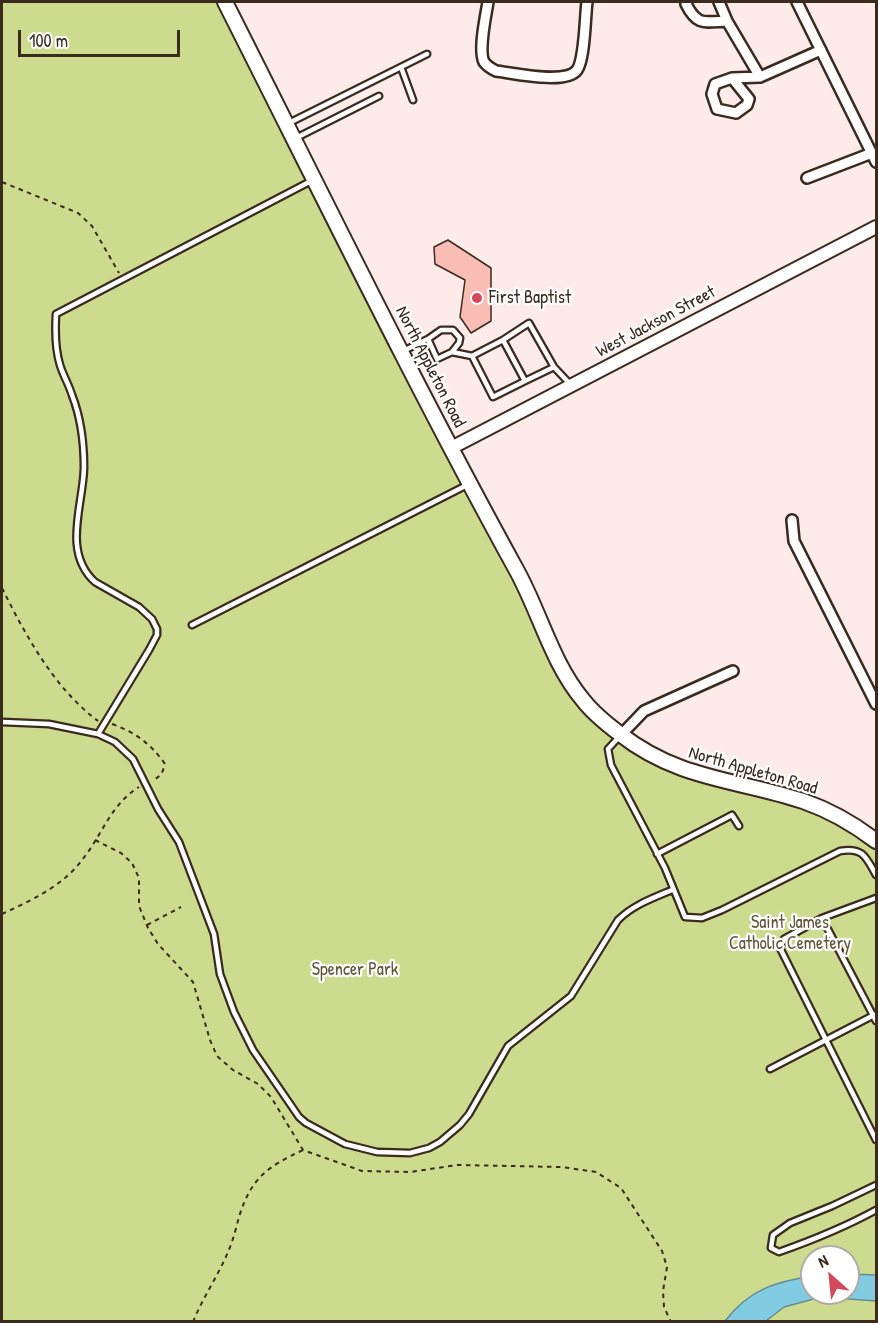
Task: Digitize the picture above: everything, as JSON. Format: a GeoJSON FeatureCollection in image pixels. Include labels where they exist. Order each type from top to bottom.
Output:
{"type":"FeatureCollection","features":[{"type":"Feature","properties":{"kind":"main road","name":"North Appleton Road"},"geometry":{"type":"LineString","coordinates":[[228,3],[314,180],[469,484],[532,599],[562,669],[583,701],[621,735],[665,763],[706,778],[804,802],[858,827],[876,841]]}},
{"type":"Feature","properties":{"kind":"street"},"geometry":{"type":"LineString","coordinates":[[488,2],[482,49],[484,62],[496,71],[564,78],[576,72],[581,60],[587,2]]}},
{"type":"Feature","properties":{"kind":"street"},"geometry":{"type":"LineString","coordinates":[[687,2],[693,17],[704,22],[727,21]]}},
{"type":"Feature","properties":{"kind":"street"},"geometry":{"type":"LineString","coordinates":[[719,2],[727,21],[760,77]]}},
{"type":"Feature","properties":{"kind":"street"},"geometry":{"type":"LineString","coordinates":[[797,2],[874,158],[807,178]]}},
{"type":"Feature","properties":{"kind":"street"},"geometry":{"type":"LineString","coordinates":[[732,78],[760,77],[821,50]]}},
{"type":"Feature","properties":{"kind":"street","name":"West Jackson Street"},"geometry":{"type":"LineString","coordinates":[[452,448],[876,227]]}},
{"type":"Feature","properties":{"kind":"street"},"geometry":{"type":"LineString","coordinates":[[792,520],[795,541],[876,704]]}},
{"type":"Feature","properties":{"kind":"street"},"geometry":{"type":"LineString","coordinates":[[621,735],[644,711],[733,671]]}},
{"type":"Feature","properties":{"kind":"lane"},"geometry":{"type":"LineString","coordinates":[[287,124],[427,54]]}},
{"type":"Feature","properties":{"kind":"lane"},"geometry":{"type":"LineString","coordinates":[[401,68],[413,100]]}},
{"type":"Feature","properties":{"kind":"lane"},"geometry":{"type":"LineString","coordinates":[[294,139],[379,96]]}},
{"type":"Feature","properties":{"kind":"lane"},"geometry":{"type":"LineString","coordinates":[[98,734],[149,650],[157,635],[157,629],[153,619],[139,607],[95,582],[83,569],[80,561],[76,541],[84,468],[82,432],[73,396],[59,364],[56,314],[314,180]]}},
{"type":"Feature","properties":{"kind":"lane"},"geometry":{"type":"LineString","coordinates":[[452,352],[472,356],[529,323],[554,367],[572,386]]}},
{"type":"Feature","properties":{"kind":"lane"},"geometry":{"type":"LineString","coordinates":[[402,351],[441,330],[453,330],[460,338],[452,352],[437,359],[428,339]]}},
{"type":"Feature","properties":{"kind":"lane"},"geometry":{"type":"LineString","coordinates":[[503,340],[525,381]]}},
{"type":"Feature","properties":{"kind":"lane"},"geometry":{"type":"LineString","coordinates":[[472,356],[493,397],[554,367]]}},
{"type":"Feature","properties":{"kind":"lane"},"geometry":{"type":"LineString","coordinates":[[192,625],[469,484]]}},
{"type":"Feature","properties":{"kind":"lane"},"geometry":{"type":"LineString","coordinates":[[2,722],[50,724],[98,734],[115,742],[133,759],[158,809],[179,842],[214,934],[224,983],[234,1012],[253,1050],[299,1117],[345,1144],[377,1152],[418,1152],[450,1134],[469,1114],[508,1046],[571,996],[618,920],[625,913],[646,901],[672,890]]}},
{"type":"Feature","properties":{"kind":"lane"},"geometry":{"type":"LineString","coordinates":[[621,735],[608,749],[611,765],[657,854],[685,917],[702,918],[722,910],[840,851],[852,849],[865,855],[876,875]]}},
{"type":"Feature","properties":{"kind":"lane"},"geometry":{"type":"LineString","coordinates":[[657,854],[732,815],[739,826]]}},
{"type":"Feature","properties":{"kind":"lane"},"geometry":{"type":"LineString","coordinates":[[876,898],[822,918],[784,939],[780,948],[876,1140]]}},
{"type":"Feature","properties":{"kind":"lane"},"geometry":{"type":"LineString","coordinates":[[770,1069],[827,1039],[875,1018],[822,918]]}},
{"type":"Feature","properties":{"kind":"lane"},"geometry":{"type":"LineString","coordinates":[[876,1185],[790,1223],[773,1235],[771,1248],[779,1252],[796,1246],[843,1228],[876,1210]]}},
{"type":"Feature","properties":{"kind":"path"},"geometry":{"type":"LineString","coordinates":[[2,182],[78,213],[92,226],[122,280]]}},
{"type":"Feature","properties":{"kind":"path"},"geometry":{"type":"LineString","coordinates":[[2,588],[39,653],[67,694],[102,724],[113,724],[136,734],[155,749],[165,764],[163,772],[157,779],[146,782],[125,795],[82,860],[65,878],[37,897],[2,914]]}},
{"type":"Feature","properties":{"kind":"path"},"geometry":{"type":"LineString","coordinates":[[95,840],[121,853],[132,863],[139,878],[139,906],[147,925],[158,945],[194,982],[210,1040],[218,1056],[233,1070],[258,1084],[271,1097],[303,1150],[362,1171],[410,1172],[457,1165],[562,1167],[596,1172],[621,1188],[662,1251],[667,1267],[663,1291],[664,1307],[671,1322]]}},
{"type":"Feature","properties":{"kind":"path"},"geometry":{"type":"LineString","coordinates":[[147,925],[181,907]]}},
{"type":"Feature","properties":{"kind":"path"},"geometry":{"type":"LineString","coordinates":[[193,1322],[229,1250],[248,1192],[264,1172],[278,1162],[303,1150]]}},
{"type":"Feature","properties":{"kind":"green space","name":"Spencer Park"},"geometry":{"type":"Polygon","coordinates":[[[2,2],[225,2],[562,669],[621,735],[803,810],[858,827],[876,841],[876,1321],[2,1322],[2,2]]]}},
{"type":"Feature","properties":{"kind":"water"},"geometry":{"type":"Polygon","coordinates":[[[860,1274],[876,1275],[876,1301],[860,1300],[860,1274]]]}},
{"type":"Feature","properties":{"kind":"water"},"geometry":{"type":"Polygon","coordinates":[[[800,1278],[800,1303],[784,1307],[766,1321],[725,1321],[734,1310],[753,1295],[786,1281],[800,1278]]]}},
{"type":"Feature","properties":{"kind":"building","name":"First Baptist"},"geometry":{"type":"Polygon","coordinates":[[[448,240],[491,268],[491,321],[471,333],[460,317],[465,280],[435,264],[434,247],[448,240]]]}},
{"type":"Feature","properties":{"kind":"place","name":"First Baptist"},"geometry":{"type":"Point","coordinates":[477,298]}},
{"type":"Feature","properties":{"kind":"park label","name":"Saint James Catholic Cemetery"},"geometry":{"type":"Point","coordinates":[790,933]}}]}
